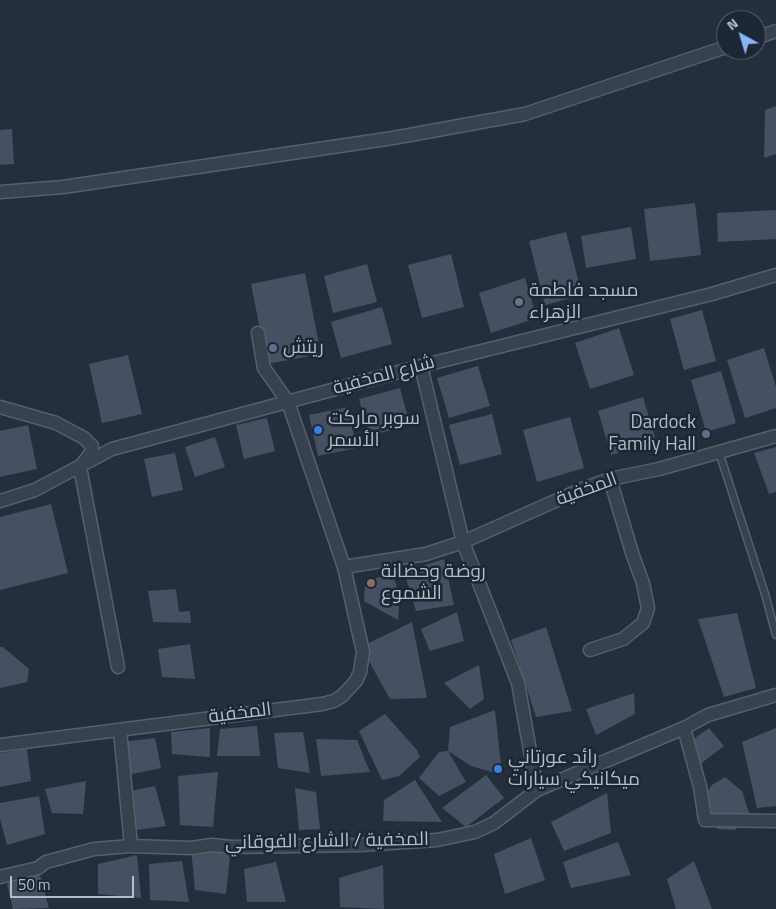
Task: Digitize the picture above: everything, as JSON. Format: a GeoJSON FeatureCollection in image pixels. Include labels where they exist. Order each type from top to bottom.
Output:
{"type":"FeatureCollection","features":[{"type":"Feature","properties":{"kind":"street"},"geometry":{"type":"LineString","coordinates":[[0,192],[64,188],[393,138],[525,114],[716,50]]}},
{"type":"Feature","properties":{"kind":"street","name":"شارع المخفية"},"geometry":{"type":"LineString","coordinates":[[0,501],[35,490],[112,449],[421,366],[712,294],[776,275]]}},
{"type":"Feature","properties":{"kind":"street","name":"المخفية"},"geometry":{"type":"LineString","coordinates":[[0,745],[322,704],[342,696],[356,681],[360,672],[362,652],[344,567],[288,402],[264,368],[258,333]]}},
{"type":"Feature","properties":{"kind":"street"},"geometry":{"type":"LineString","coordinates":[[421,366],[462,542],[518,683],[537,790]]}},
{"type":"Feature","properties":{"kind":"street"},"geometry":{"type":"LineString","coordinates":[[0,407],[56,423],[84,438],[92,446],[91,453],[80,466],[118,667]]}},
{"type":"Feature","properties":{"kind":"street","name":"المخفية"},"geometry":{"type":"LineString","coordinates":[[344,567],[426,554],[462,542],[582,489],[610,479],[659,469],[776,436]]}},
{"type":"Feature","properties":{"kind":"street"},"geometry":{"type":"LineString","coordinates":[[590,650],[623,639],[642,622],[648,608],[643,583],[610,479]]}},
{"type":"Feature","properties":{"kind":"street","name":"المخفية / الشارع الفوقاني"},"geometry":{"type":"LineString","coordinates":[[0,877],[38,868],[46,862],[94,849],[131,846],[191,848],[212,845],[231,847],[360,845],[436,840],[474,832],[494,823],[537,790],[684,728],[708,714],[776,694]]}},
{"type":"Feature","properties":{"kind":"street"},"geometry":{"type":"LineString","coordinates":[[684,728],[700,788],[704,820],[776,821]]}},
{"type":"Feature","properties":{"kind":"street"},"geometry":{"type":"LineString","coordinates":[[120,730],[131,846]]}},
{"type":"Feature","properties":{"kind":"lane"},"geometry":{"type":"LineString","coordinates":[[719,452],[765,594],[776,635]]}},
{"type":"Feature","properties":{"kind":"building"},"geometry":{"type":"Polygon","coordinates":[[[776,106],[776,154],[764,158],[765,110],[776,106]]]}},
{"type":"Feature","properties":{"kind":"building"},"geometry":{"type":"Polygon","coordinates":[[[12,129],[14,164],[0,165],[0,130],[12,129]]]}},
{"type":"Feature","properties":{"kind":"building"},"geometry":{"type":"Polygon","coordinates":[[[695,203],[701,255],[650,261],[644,209],[695,203]]]}},
{"type":"Feature","properties":{"kind":"building"},"geometry":{"type":"Polygon","coordinates":[[[776,210],[776,239],[718,242],[717,213],[776,210]]]}},
{"type":"Feature","properties":{"kind":"building"},"geometry":{"type":"Polygon","coordinates":[[[631,227],[636,259],[586,268],[581,236],[631,227]]]}},
{"type":"Feature","properties":{"kind":"building"},"geometry":{"type":"Polygon","coordinates":[[[566,232],[582,295],[545,305],[529,241],[566,232]]]}},
{"type":"Feature","properties":{"kind":"building"},"geometry":{"type":"Polygon","coordinates":[[[451,254],[464,307],[422,318],[408,265],[451,254]]]}},
{"type":"Feature","properties":{"kind":"building"},"geometry":{"type":"Polygon","coordinates":[[[367,264],[377,302],[333,313],[324,276],[367,264]]]}},
{"type":"Feature","properties":{"kind":"building"},"geometry":{"type":"Polygon","coordinates":[[[305,273],[321,354],[267,364],[251,284],[305,273]]]}},
{"type":"Feature","properties":{"kind":"building"},"geometry":{"type":"Polygon","coordinates":[[[525,278],[537,318],[491,333],[479,293],[525,278]]]}},
{"type":"Feature","properties":{"kind":"building"},"geometry":{"type":"Polygon","coordinates":[[[382,307],[392,344],[341,358],[331,322],[382,307]]]}},
{"type":"Feature","properties":{"kind":"building"},"geometry":{"type":"Polygon","coordinates":[[[702,310],[716,361],[684,370],[670,319],[702,310]]]}},
{"type":"Feature","properties":{"kind":"building"},"geometry":{"type":"Polygon","coordinates":[[[619,328],[634,375],[590,389],[575,343],[619,328]]]}},
{"type":"Feature","properties":{"kind":"building"},"geometry":{"type":"Polygon","coordinates":[[[764,348],[776,387],[776,408],[745,418],[727,360],[764,348]]]}},
{"type":"Feature","properties":{"kind":"building"},"geometry":{"type":"Polygon","coordinates":[[[128,355],[142,414],[102,423],[89,364],[128,355]]]}},
{"type":"Feature","properties":{"kind":"building"},"geometry":{"type":"Polygon","coordinates":[[[478,366],[490,406],[449,418],[437,378],[478,366]]]}},
{"type":"Feature","properties":{"kind":"building"},"geometry":{"type":"Polygon","coordinates":[[[721,371],[736,423],[706,432],[691,380],[721,371]]]}},
{"type":"Feature","properties":{"kind":"building"},"geometry":{"type":"Polygon","coordinates":[[[400,388],[410,425],[369,436],[359,399],[400,388]]]}},
{"type":"Feature","properties":{"kind":"building"},"geometry":{"type":"Polygon","coordinates":[[[643,397],[656,441],[611,455],[598,411],[643,397]]]}},
{"type":"Feature","properties":{"kind":"building"},"geometry":{"type":"Polygon","coordinates":[[[348,407],[357,448],[318,456],[309,415],[348,407]]]}},
{"type":"Feature","properties":{"kind":"building"},"geometry":{"type":"Polygon","coordinates":[[[492,414],[502,454],[460,465],[449,425],[492,414]]]}},
{"type":"Feature","properties":{"kind":"building"},"geometry":{"type":"Polygon","coordinates":[[[570,417],[584,468],[537,482],[523,430],[570,417]]]}},
{"type":"Feature","properties":{"kind":"building"},"geometry":{"type":"Polygon","coordinates":[[[267,418],[275,451],[244,459],[236,425],[267,418]]]}},
{"type":"Feature","properties":{"kind":"building"},"geometry":{"type":"Polygon","coordinates":[[[28,425],[37,469],[0,477],[0,431],[28,425]]]}},
{"type":"Feature","properties":{"kind":"building"},"geometry":{"type":"Polygon","coordinates":[[[215,437],[225,467],[195,477],[185,447],[215,437]]]}},
{"type":"Feature","properties":{"kind":"building"},"geometry":{"type":"Polygon","coordinates":[[[776,447],[776,492],[769,494],[754,453],[776,447]]]}},
{"type":"Feature","properties":{"kind":"building"},"geometry":{"type":"Polygon","coordinates":[[[175,453],[183,490],[152,497],[144,459],[175,453]]]}},
{"type":"Feature","properties":{"kind":"building"},"geometry":{"type":"Polygon","coordinates":[[[51,504],[68,573],[0,590],[0,517],[51,504]]]}},
{"type":"Feature","properties":{"kind":"building"},"geometry":{"type":"Polygon","coordinates":[[[444,559],[454,605],[416,611],[404,572],[444,559]]]}},
{"type":"Feature","properties":{"kind":"building"},"geometry":{"type":"Polygon","coordinates":[[[392,574],[400,595],[398,620],[364,601],[365,587],[376,578],[392,574]]]}},
{"type":"Feature","properties":{"kind":"building"},"geometry":{"type":"Polygon","coordinates":[[[176,589],[179,612],[190,611],[191,623],[153,622],[148,591],[176,589]]]}},
{"type":"Feature","properties":{"kind":"building"},"geometry":{"type":"Polygon","coordinates":[[[457,612],[464,641],[430,651],[421,629],[457,612]]]}},
{"type":"Feature","properties":{"kind":"building"},"geometry":{"type":"Polygon","coordinates":[[[737,613],[756,688],[724,697],[698,619],[737,613]]]}},
{"type":"Feature","properties":{"kind":"building"},"geometry":{"type":"Polygon","coordinates":[[[412,622],[427,698],[390,699],[361,647],[412,622]]]}},
{"type":"Feature","properties":{"kind":"building"},"geometry":{"type":"Polygon","coordinates":[[[546,627],[572,711],[536,717],[511,640],[546,627]]]}},
{"type":"Feature","properties":{"kind":"building"},"geometry":{"type":"Polygon","coordinates":[[[190,644],[195,679],[162,677],[158,649],[190,644]]]}},
{"type":"Feature","properties":{"kind":"building"},"geometry":{"type":"Polygon","coordinates":[[[0,647],[3,647],[29,669],[27,682],[0,688],[0,647]]]}},
{"type":"Feature","properties":{"kind":"building"},"geometry":{"type":"Polygon","coordinates":[[[479,665],[484,699],[470,709],[444,683],[479,665]]]}},
{"type":"Feature","properties":{"kind":"building"},"geometry":{"type":"Polygon","coordinates":[[[634,693],[635,714],[596,735],[586,709],[634,693]]]}},
{"type":"Feature","properties":{"kind":"building"},"geometry":{"type":"Polygon","coordinates":[[[495,710],[502,775],[471,766],[448,751],[450,727],[495,710]]]}},
{"type":"Feature","properties":{"kind":"building"},"geometry":{"type":"Polygon","coordinates":[[[385,714],[417,750],[420,757],[399,776],[382,780],[359,731],[385,714]]]}},
{"type":"Feature","properties":{"kind":"building"},"geometry":{"type":"Polygon","coordinates":[[[257,726],[260,756],[217,756],[220,729],[257,726]]]}},
{"type":"Feature","properties":{"kind":"building"},"geometry":{"type":"Polygon","coordinates":[[[210,728],[210,757],[172,754],[171,732],[210,728]]]}},
{"type":"Feature","properties":{"kind":"building"},"geometry":{"type":"Polygon","coordinates":[[[709,728],[724,746],[695,768],[688,743],[709,728]]]}},
{"type":"Feature","properties":{"kind":"building"},"geometry":{"type":"Polygon","coordinates":[[[776,728],[776,806],[757,808],[742,742],[776,728]]]}},
{"type":"Feature","properties":{"kind":"building"},"geometry":{"type":"Polygon","coordinates":[[[303,732],[310,773],[278,768],[274,733],[303,732]]]}},
{"type":"Feature","properties":{"kind":"building"},"geometry":{"type":"Polygon","coordinates":[[[155,738],[161,768],[132,774],[121,742],[155,738]]]}},
{"type":"Feature","properties":{"kind":"building"},"geometry":{"type":"Polygon","coordinates":[[[316,739],[357,740],[370,772],[321,776],[316,739]]]}},
{"type":"Feature","properties":{"kind":"building"},"geometry":{"type":"Polygon","coordinates":[[[27,749],[31,781],[0,787],[0,753],[27,749]]]}},
{"type":"Feature","properties":{"kind":"building"},"geometry":{"type":"Polygon","coordinates":[[[448,751],[466,782],[439,796],[419,778],[439,752],[448,751]]]}},
{"type":"Feature","properties":{"kind":"building"},"geometry":{"type":"Polygon","coordinates":[[[218,772],[213,827],[180,825],[178,776],[218,772]]]}},
{"type":"Feature","properties":{"kind":"building"},"geometry":{"type":"Polygon","coordinates":[[[486,775],[504,798],[466,827],[442,808],[486,775]]]}},
{"type":"Feature","properties":{"kind":"building"},"geometry":{"type":"Polygon","coordinates":[[[725,777],[742,791],[750,816],[735,830],[718,829],[705,820],[702,799],[712,785],[725,777]]]}},
{"type":"Feature","properties":{"kind":"building"},"geometry":{"type":"Polygon","coordinates":[[[415,780],[442,822],[383,821],[384,800],[415,780]]]}},
{"type":"Feature","properties":{"kind":"building"},"geometry":{"type":"Polygon","coordinates":[[[86,781],[83,814],[52,813],[45,789],[86,781]]]}},
{"type":"Feature","properties":{"kind":"building"},"geometry":{"type":"Polygon","coordinates":[[[155,786],[166,826],[130,831],[126,792],[155,786]]]}},
{"type":"Feature","properties":{"kind":"building"},"geometry":{"type":"Polygon","coordinates":[[[295,788],[316,792],[320,829],[299,830],[295,788]]]}},
{"type":"Feature","properties":{"kind":"building"},"geometry":{"type":"Polygon","coordinates":[[[607,793],[611,833],[564,851],[551,822],[607,793]]]}},
{"type":"Feature","properties":{"kind":"building"},"geometry":{"type":"Polygon","coordinates":[[[39,796],[45,834],[7,845],[0,819],[0,803],[39,796]]]}},
{"type":"Feature","properties":{"kind":"building"},"geometry":{"type":"Polygon","coordinates":[[[531,838],[545,880],[505,894],[494,854],[531,838]]]}},
{"type":"Feature","properties":{"kind":"building"},"geometry":{"type":"Polygon","coordinates":[[[618,842],[631,875],[571,888],[563,862],[618,842]]]}},
{"type":"Feature","properties":{"kind":"building"},"geometry":{"type":"Polygon","coordinates":[[[231,847],[226,894],[195,890],[191,848],[231,847]]]}},
{"type":"Feature","properties":{"kind":"building"},"geometry":{"type":"Polygon","coordinates":[[[137,855],[141,898],[98,894],[98,864],[137,855]]]}},
{"type":"Feature","properties":{"kind":"building"},"geometry":{"type":"Polygon","coordinates":[[[182,861],[189,902],[150,900],[149,864],[182,861]]]}},
{"type":"Feature","properties":{"kind":"building"},"geometry":{"type":"Polygon","coordinates":[[[694,861],[712,909],[676,909],[667,879],[694,861]]]}},
{"type":"Feature","properties":{"kind":"building"},"geometry":{"type":"Polygon","coordinates":[[[276,862],[286,902],[247,902],[244,869],[276,862]]]}},
{"type":"Feature","properties":{"kind":"building"},"geometry":{"type":"Polygon","coordinates":[[[383,865],[384,909],[340,907],[339,878],[383,865]]]}},
{"type":"Feature","properties":{"kind":"building"},"geometry":{"type":"Polygon","coordinates":[[[38,868],[49,908],[13,909],[7,884],[38,868]]]}},
{"type":"Feature","properties":{"kind":"place","name":"مسجد فاطمة الزهراء"},"geometry":{"type":"Point","coordinates":[519,302]}},
{"type":"Feature","properties":{"kind":"place","name":"ريتش"},"geometry":{"type":"Point","coordinates":[273,348]}},
{"type":"Feature","properties":{"kind":"place","name":"سوبر ماركت الأسمر"},"geometry":{"type":"Point","coordinates":[318,430]}},
{"type":"Feature","properties":{"kind":"place","name":"Dardock Family Hall"},"geometry":{"type":"Point","coordinates":[706,434]}},
{"type":"Feature","properties":{"kind":"place","name":"روضة وحضانة الشموع"},"geometry":{"type":"Point","coordinates":[371,583]}},
{"type":"Feature","properties":{"kind":"place","name":"رائد عورتاني ميكانيكي سيارات"},"geometry":{"type":"Point","coordinates":[498,769]}}]}
